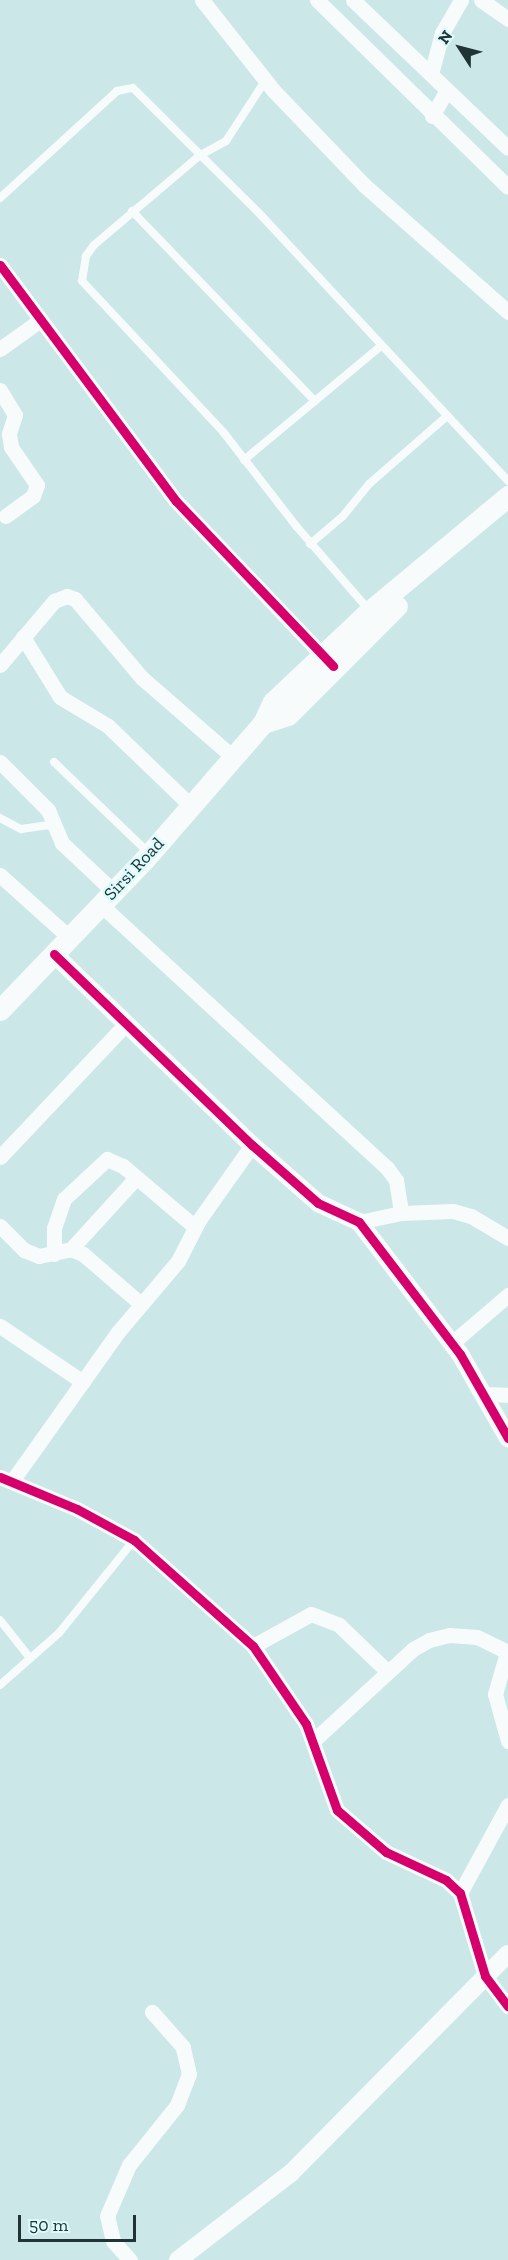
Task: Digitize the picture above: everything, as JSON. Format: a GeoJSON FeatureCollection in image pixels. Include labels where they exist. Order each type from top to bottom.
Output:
{"type":"FeatureCollection","features":[{"type":"Feature","properties":{"kind":"main road","name":"Sirsi Road"},"geometry":{"type":"LineString","coordinates":[[3,1000],[54,954],[150,854],[263,723],[288,715],[328,661],[370,611],[508,496]]}},
{"type":"Feature","properties":{"kind":"main road","name":"Sirsi Road"},"geometry":{"type":"LineString","coordinates":[[328,661],[508,514]]}},
{"type":"Feature","properties":{"kind":"street"},"geometry":{"type":"LineString","coordinates":[[202,0],[265,81],[364,185],[508,312]]}},
{"type":"Feature","properties":{"kind":"street"},"geometry":{"type":"LineString","coordinates":[[317,0],[432,116],[508,187]]}},
{"type":"Feature","properties":{"kind":"street"},"geometry":{"type":"LineString","coordinates":[[353,0],[503,143],[478,158]]}},
{"type":"Feature","properties":{"kind":"street"},"geometry":{"type":"LineString","coordinates":[[431,74],[442,33],[461,0]]}},
{"type":"Feature","properties":{"kind":"street"},"geometry":{"type":"LineString","coordinates":[[482,0],[508,19]]}},
{"type":"Feature","properties":{"kind":"street"},"geometry":{"type":"LineString","coordinates":[[385,68],[403,46]]}},
{"type":"Feature","properties":{"kind":"street"},"geometry":{"type":"LineString","coordinates":[[432,116],[447,90]]}},
{"type":"Feature","properties":{"kind":"street"},"geometry":{"type":"LineString","coordinates":[[0,265],[39,321],[176,501],[328,661]]}},
{"type":"Feature","properties":{"kind":"street"},"geometry":{"type":"LineString","coordinates":[[0,350],[39,321]]}},
{"type":"Feature","properties":{"kind":"street"},"geometry":{"type":"LineString","coordinates":[[0,390],[15,415],[9,434],[11,447],[37,485],[33,496],[2,515]]}},
{"type":"Feature","properties":{"kind":"street"},"geometry":{"type":"LineString","coordinates":[[0,665],[60,597],[75,599],[142,678],[232,757]]}},
{"type":"Feature","properties":{"kind":"street"},"geometry":{"type":"LineString","coordinates":[[23,637],[60,697],[108,726],[191,806]]}},
{"type":"Feature","properties":{"kind":"street"},"geometry":{"type":"LineString","coordinates":[[0,762],[48,810],[62,843],[108,898],[387,1168],[396,1180],[400,1213]]}},
{"type":"Feature","properties":{"kind":"street"},"geometry":{"type":"LineString","coordinates":[[0,876],[69,938]]}},
{"type":"Feature","properties":{"kind":"street"},"geometry":{"type":"LineString","coordinates":[[54,954],[252,1145],[318,1203],[359,1222],[452,1343],[508,1438]]}},
{"type":"Feature","properties":{"kind":"street"},"geometry":{"type":"LineString","coordinates":[[0,1157],[125,1024]]}},
{"type":"Feature","properties":{"kind":"street"},"geometry":{"type":"LineString","coordinates":[[252,1145],[195,1227],[178,1261],[141,1304],[6,1479],[77,1509],[134,1540],[253,1646],[313,1741],[337,1810],[386,1852],[446,1880],[460,1893],[485,1976],[508,2006]]}},
{"type":"Feature","properties":{"kind":"street"},"geometry":{"type":"LineString","coordinates":[[54,1254],[54,1227],[64,1199],[99,1162],[115,1160],[195,1227]]}},
{"type":"Feature","properties":{"kind":"street"},"geometry":{"type":"LineString","coordinates":[[0,1226],[24,1250],[39,1256],[71,1249],[135,1179]]}},
{"type":"Feature","properties":{"kind":"street"},"geometry":{"type":"LineString","coordinates":[[359,1222],[400,1213],[453,1211],[487,1224],[508,1238]]}},
{"type":"Feature","properties":{"kind":"street"},"geometry":{"type":"LineString","coordinates":[[71,1249],[83,1254],[141,1304]]}},
{"type":"Feature","properties":{"kind":"street"},"geometry":{"type":"LineString","coordinates":[[452,1343],[508,1295]]}},
{"type":"Feature","properties":{"kind":"street"},"geometry":{"type":"LineString","coordinates":[[0,1326],[83,1382]]}},
{"type":"Feature","properties":{"kind":"street"},"geometry":{"type":"LineString","coordinates":[[483,1394],[508,1395]]}},
{"type":"Feature","properties":{"kind":"street"},"geometry":{"type":"LineString","coordinates":[[253,1646],[311,1614],[339,1625],[388,1672]]}},
{"type":"Feature","properties":{"kind":"street"},"geometry":{"type":"LineString","coordinates":[[313,1741],[413,1648],[449,1635],[477,1637],[508,1652],[495,1694],[508,1741]]}},
{"type":"Feature","properties":{"kind":"street"},"geometry":{"type":"LineString","coordinates":[[460,1893],[508,1805]]}},
{"type":"Feature","properties":{"kind":"street"},"geometry":{"type":"LineString","coordinates":[[178,2260],[291,2173],[508,1954]]}},
{"type":"Feature","properties":{"kind":"street"},"geometry":{"type":"LineString","coordinates":[[130,2260],[113,2241],[107,2216],[129,2165],[177,2105],[189,2074],[183,2047],[152,2012]]}},
{"type":"Feature","properties":{"kind":"lane"},"geometry":{"type":"LineString","coordinates":[[265,81],[226,141],[199,156],[94,245],[86,256],[82,281],[224,432],[310,544],[370,611]]}},
{"type":"Feature","properties":{"kind":"lane"},"geometry":{"type":"LineString","coordinates":[[0,198],[125,87],[145,97],[199,156],[259,213],[446,417],[508,481]]}},
{"type":"Feature","properties":{"kind":"lane"},"geometry":{"type":"LineString","coordinates":[[132,211],[315,401]]}},
{"type":"Feature","properties":{"kind":"lane"},"geometry":{"type":"LineString","coordinates":[[244,460],[381,346]]}},
{"type":"Feature","properties":{"kind":"lane"},"geometry":{"type":"LineString","coordinates":[[310,544],[343,516],[369,484],[446,417]]}},
{"type":"Feature","properties":{"kind":"lane"},"geometry":{"type":"LineString","coordinates":[[54,762],[150,854]]}},
{"type":"Feature","properties":{"kind":"lane"},"geometry":{"type":"LineString","coordinates":[[0,818],[21,829],[55,824]]}},
{"type":"Feature","properties":{"kind":"lane"},"geometry":{"type":"LineString","coordinates":[[0,1684],[71,1619],[134,1540]]}},
{"type":"Feature","properties":{"kind":"lane"},"geometry":{"type":"LineString","coordinates":[[0,1620],[30,1658]]}},
{"type":"Feature","properties":{"kind":"cycle path"},"geometry":{"type":"LineString","coordinates":[[0,265],[176,501],[333,666]]}},
{"type":"Feature","properties":{"kind":"cycle path"},"geometry":{"type":"LineString","coordinates":[[54,954],[252,1145],[318,1203],[359,1222],[460,1354],[508,1438]]}},
{"type":"Feature","properties":{"kind":"cycle path"},"geometry":{"type":"LineString","coordinates":[[0,1477],[77,1509],[134,1540],[253,1646],[306,1724],[337,1810],[386,1852],[446,1880],[460,1893],[485,1976],[508,2006]]}}]}
